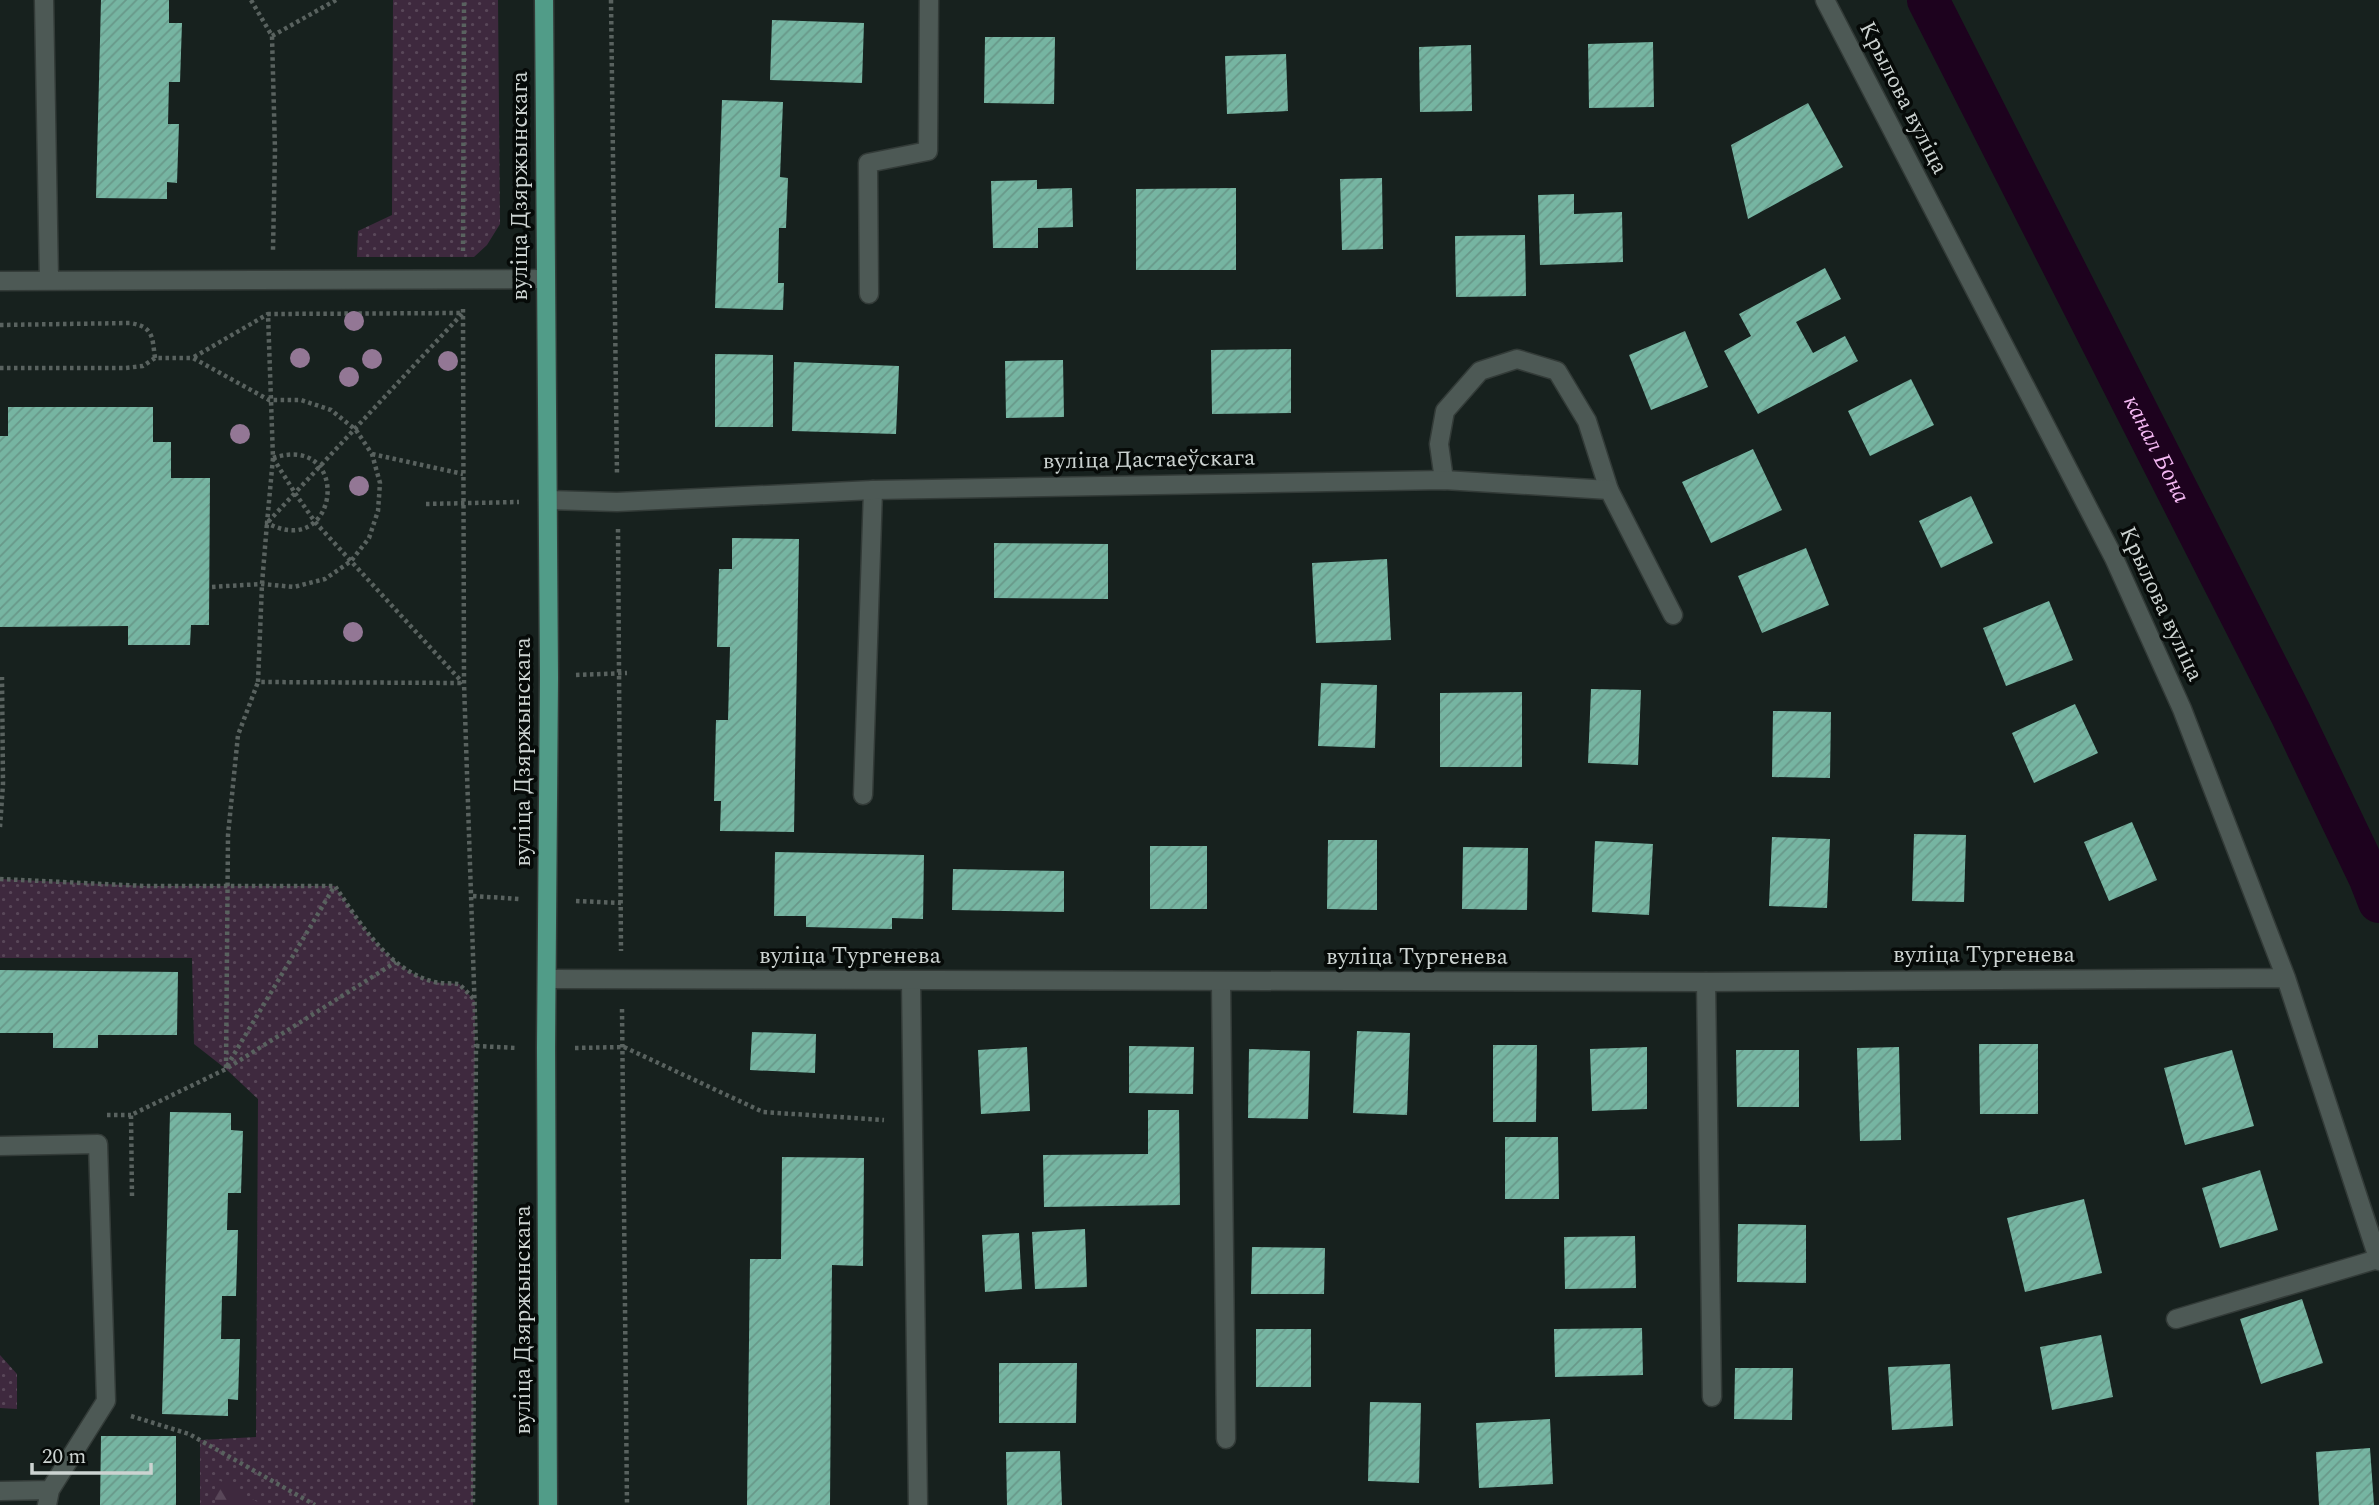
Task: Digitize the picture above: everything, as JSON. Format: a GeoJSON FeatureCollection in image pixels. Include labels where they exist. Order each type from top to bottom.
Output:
{"type":"FeatureCollection","features":[{"type":"Feature","properties":{"kind":"main road","name":"вуліца Дзяржынскага"},"geometry":{"type":"LineString","coordinates":[[544,0],[549,677],[546,1076],[548,1505]]}},
{"type":"Feature","properties":{"kind":"street"},"geometry":{"type":"LineString","coordinates":[[44,0],[50,281]]}},
{"type":"Feature","properties":{"kind":"street"},"geometry":{"type":"LineString","coordinates":[[869,294],[868,163],[928,151],[929,0]]}},
{"type":"Feature","properties":{"kind":"street","name":"Крылова вуліца"},"geometry":{"type":"LineString","coordinates":[[1825,0],[2114,558],[2182,709],[2286,978],[2379,1260]]}},
{"type":"Feature","properties":{"kind":"street"},"geometry":{"type":"LineString","coordinates":[[0,281],[545,279]]}},
{"type":"Feature","properties":{"kind":"street"},"geometry":{"type":"LineString","coordinates":[[1444,480],[1438,444],[1445,411],[1480,371],[1517,359],[1558,371],[1587,421],[1609,490],[1673,615]]}},
{"type":"Feature","properties":{"kind":"street","name":"вуліца Дастаеўскага"},"geometry":{"type":"LineString","coordinates":[[548,500],[617,502],[873,490],[1444,480],[1609,490]]}},
{"type":"Feature","properties":{"kind":"street"},"geometry":{"type":"LineString","coordinates":[[863,795],[873,490]]}},
{"type":"Feature","properties":{"kind":"street","name":"вуліца Тургенева"},"geometry":{"type":"LineString","coordinates":[[548,979],[1706,982],[2286,978]]}},
{"type":"Feature","properties":{"kind":"street"},"geometry":{"type":"LineString","coordinates":[[911,981],[918,1505]]}},
{"type":"Feature","properties":{"kind":"street"},"geometry":{"type":"LineString","coordinates":[[1221,982],[1226,1438]]}},
{"type":"Feature","properties":{"kind":"street"},"geometry":{"type":"LineString","coordinates":[[1706,982],[1712,1397]]}},
{"type":"Feature","properties":{"kind":"street"},"geometry":{"type":"LineString","coordinates":[[0,1146],[98,1144],[106,1401],[49,1497],[0,1490]]}},
{"type":"Feature","properties":{"kind":"street"},"geometry":{"type":"LineString","coordinates":[[2176,1319],[2379,1260]]}},
{"type":"Feature","properties":{"kind":"path"},"geometry":{"type":"LineString","coordinates":[[226,1069],[228,835],[238,735],[258,682],[262,584],[273,458],[268,314],[275,150],[272,36],[251,0]]}},
{"type":"Feature","properties":{"kind":"path"},"geometry":{"type":"LineString","coordinates":[[272,36],[336,0]]}},
{"type":"Feature","properties":{"kind":"path"},"geometry":{"type":"LineString","coordinates":[[464,0],[464,683],[475,1001],[473,1505]]}},
{"type":"Feature","properties":{"kind":"path"},"geometry":{"type":"LineString","coordinates":[[611,0],[621,980],[624,1046],[626,1505]]}},
{"type":"Feature","properties":{"kind":"path"},"geometry":{"type":"LineString","coordinates":[[193,358],[268,314],[463,313]]}},
{"type":"Feature","properties":{"kind":"path"},"geometry":{"type":"LineString","coordinates":[[267,523],[463,313]]}},
{"type":"Feature","properties":{"kind":"path"},"geometry":{"type":"LineString","coordinates":[[0,325],[143,325],[152,335],[155,358]]}},
{"type":"Feature","properties":{"kind":"path"},"geometry":{"type":"LineString","coordinates":[[0,368],[125,368],[143,366],[155,358],[193,358],[269,400],[301,400],[331,410],[356,430],[372,454],[380,482],[378,511],[369,538],[351,561],[325,579],[294,587],[262,584],[210,587]]}},
{"type":"Feature","properties":{"kind":"path"},"geometry":{"type":"LineString","coordinates":[[267,523],[278,529],[291,531],[304,528],[315,522],[323,513],[328,501],[326,477],[310,458],[285,454],[273,458]]}},
{"type":"Feature","properties":{"kind":"path"},"geometry":{"type":"LineString","coordinates":[[372,454],[463,474]]}},
{"type":"Feature","properties":{"kind":"path"},"geometry":{"type":"LineString","coordinates":[[273,458],[315,522],[464,683]]}},
{"type":"Feature","properties":{"kind":"path"},"geometry":{"type":"LineString","coordinates":[[426,504],[548,500]]}},
{"type":"Feature","properties":{"kind":"path"},"geometry":{"type":"LineString","coordinates":[[549,677],[627,673]]}},
{"type":"Feature","properties":{"kind":"path"},"geometry":{"type":"LineString","coordinates":[[0,827],[3,784],[2,677]]}},
{"type":"Feature","properties":{"kind":"path"},"geometry":{"type":"LineString","coordinates":[[258,682],[464,683]]}},
{"type":"Feature","properties":{"kind":"path"},"geometry":{"type":"LineString","coordinates":[[0,879],[145,886],[334,886]]}},
{"type":"Feature","properties":{"kind":"path"},"geometry":{"type":"LineString","coordinates":[[334,886],[354,915],[396,962],[433,982],[459,984],[475,1001]]}},
{"type":"Feature","properties":{"kind":"path"},"geometry":{"type":"LineString","coordinates":[[226,1069],[334,886]]}},
{"type":"Feature","properties":{"kind":"path"},"geometry":{"type":"LineString","coordinates":[[132,1210],[131,1115],[226,1069],[396,962]]}},
{"type":"Feature","properties":{"kind":"path"},"geometry":{"type":"LineString","coordinates":[[624,1046],[763,1112],[913,1122]]}},
{"type":"Feature","properties":{"kind":"path"},"geometry":{"type":"LineString","coordinates":[[125,1414],[189,1434],[315,1505]]}},
{"type":"Feature","properties":{"kind":"green space"},"geometry":{"type":"Polygon","coordinates":[[[393,0],[498,0],[500,224],[487,245],[474,257],[357,257],[358,231],[392,215],[393,0]]]}},
{"type":"Feature","properties":{"kind":"green space"},"geometry":{"type":"Polygon","coordinates":[[[0,879],[145,886],[335,886],[376,942],[401,966],[431,981],[459,984],[475,1001],[473,1505],[200,1505],[200,1440],[256,1437],[258,1099],[194,1044],[192,958],[0,958],[0,879]]]}},
{"type":"Feature","properties":{"kind":"green space"},"geometry":{"type":"Polygon","coordinates":[[[0,1355],[17,1374],[17,1409],[0,1408],[0,1355]]]}},
{"type":"Feature","properties":{"kind":"green space"},"geometry":{"type":"Polygon","coordinates":[[[215,1478],[263,1505],[215,1505],[215,1478]]]}},
{"type":"Feature","properties":{"kind":"building"},"geometry":{"type":"Polygon","coordinates":[[[101,0],[169,0],[169,23],[182,23],[180,82],[169,82],[168,124],[179,124],[177,183],[167,182],[167,199],[96,198],[101,0]]]}},
{"type":"Feature","properties":{"kind":"building"},"geometry":{"type":"Polygon","coordinates":[[[772,20],[864,23],[862,83],[770,80],[772,20]]]}},
{"type":"Feature","properties":{"kind":"building"},"geometry":{"type":"Polygon","coordinates":[[[985,37],[1055,37],[1054,104],[984,103],[985,37]]]}},
{"type":"Feature","properties":{"kind":"building"},"geometry":{"type":"Polygon","coordinates":[[[1653,42],[1654,107],[1589,108],[1588,44],[1653,42]]]}},
{"type":"Feature","properties":{"kind":"building"},"geometry":{"type":"Polygon","coordinates":[[[1471,45],[1472,111],[1420,112],[1419,47],[1471,45]]]}},
{"type":"Feature","properties":{"kind":"building"},"geometry":{"type":"Polygon","coordinates":[[[1286,54],[1288,111],[1227,114],[1225,56],[1286,54]]]}},
{"type":"Feature","properties":{"kind":"building"},"geometry":{"type":"Polygon","coordinates":[[[722,100],[783,102],[780,177],[788,178],[786,228],[779,228],[778,283],[784,283],[783,310],[715,308],[722,100]]]}},
{"type":"Feature","properties":{"kind":"building"},"geometry":{"type":"Polygon","coordinates":[[[1808,103],[1843,167],[1748,219],[1731,145],[1808,103]]]}},
{"type":"Feature","properties":{"kind":"building"},"geometry":{"type":"Polygon","coordinates":[[[1382,178],[1383,249],[1342,250],[1340,179],[1382,178]]]}},
{"type":"Feature","properties":{"kind":"building"},"geometry":{"type":"Polygon","coordinates":[[[1037,180],[1037,189],[1072,188],[1073,227],[1038,228],[1038,248],[993,248],[991,181],[1037,180]]]}},
{"type":"Feature","properties":{"kind":"building"},"geometry":{"type":"Polygon","coordinates":[[[1236,188],[1236,270],[1136,270],[1136,189],[1236,188]]]}},
{"type":"Feature","properties":{"kind":"building"},"geometry":{"type":"Polygon","coordinates":[[[1574,194],[1574,214],[1622,212],[1623,262],[1540,265],[1538,195],[1574,194]]]}},
{"type":"Feature","properties":{"kind":"building"},"geometry":{"type":"Polygon","coordinates":[[[1525,235],[1526,296],[1456,297],[1455,236],[1525,235]]]}},
{"type":"Feature","properties":{"kind":"building"},"geometry":{"type":"Polygon","coordinates":[[[1825,268],[1841,299],[1796,322],[1813,353],[1845,336],[1858,361],[1758,414],[1724,351],[1751,336],[1739,314],[1825,268]]]}},
{"type":"Feature","properties":{"kind":"building"},"geometry":{"type":"Polygon","coordinates":[[[1685,331],[1708,387],[1651,410],[1629,355],[1685,331]]]}},
{"type":"Feature","properties":{"kind":"building"},"geometry":{"type":"Polygon","coordinates":[[[1291,349],[1291,413],[1212,414],[1211,350],[1291,349]]]}},
{"type":"Feature","properties":{"kind":"building"},"geometry":{"type":"Polygon","coordinates":[[[715,354],[773,355],[773,427],[715,427],[715,354]]]}},
{"type":"Feature","properties":{"kind":"building"},"geometry":{"type":"Polygon","coordinates":[[[1063,360],[1064,417],[1006,418],[1005,361],[1063,360]]]}},
{"type":"Feature","properties":{"kind":"building"},"geometry":{"type":"Polygon","coordinates":[[[794,362],[899,366],[896,434],[792,431],[794,362]]]}},
{"type":"Feature","properties":{"kind":"building"},"geometry":{"type":"Polygon","coordinates":[[[1911,379],[1934,425],[1870,456],[1848,411],[1911,379]]]}},
{"type":"Feature","properties":{"kind":"building"},"geometry":{"type":"Polygon","coordinates":[[[8,407],[153,407],[153,442],[171,442],[171,478],[210,478],[209,625],[191,625],[190,645],[128,645],[128,626],[0,627],[0,436],[8,436],[8,407]]]}},
{"type":"Feature","properties":{"kind":"building"},"geometry":{"type":"Polygon","coordinates":[[[1753,449],[1782,510],[1711,543],[1682,482],[1753,449]]]}},
{"type":"Feature","properties":{"kind":"building"},"geometry":{"type":"Polygon","coordinates":[[[1971,496],[1993,543],[1941,568],[1919,521],[1971,496]]]}},
{"type":"Feature","properties":{"kind":"building"},"geometry":{"type":"Polygon","coordinates":[[[732,538],[799,539],[794,832],[720,831],[721,801],[714,801],[716,720],[728,720],[730,647],[717,647],[719,569],[732,569],[732,538]]]}},
{"type":"Feature","properties":{"kind":"building"},"geometry":{"type":"Polygon","coordinates":[[[994,543],[1108,544],[1108,599],[994,598],[994,543]]]}},
{"type":"Feature","properties":{"kind":"building"},"geometry":{"type":"Polygon","coordinates":[[[1806,548],[1829,605],[1762,633],[1738,576],[1806,548]]]}},
{"type":"Feature","properties":{"kind":"building"},"geometry":{"type":"Polygon","coordinates":[[[1387,559],[1391,640],[1316,643],[1312,563],[1387,559]]]}},
{"type":"Feature","properties":{"kind":"building"},"geometry":{"type":"Polygon","coordinates":[[[2049,601],[2073,660],[2006,686],[1983,628],[2049,601]]]}},
{"type":"Feature","properties":{"kind":"building"},"geometry":{"type":"Polygon","coordinates":[[[1321,683],[1377,685],[1375,748],[1318,746],[1321,683]]]}},
{"type":"Feature","properties":{"kind":"building"},"geometry":{"type":"Polygon","coordinates":[[[1591,689],[1641,690],[1638,765],[1588,763],[1591,689]]]}},
{"type":"Feature","properties":{"kind":"building"},"geometry":{"type":"Polygon","coordinates":[[[1522,692],[1522,767],[1440,767],[1440,693],[1522,692]]]}},
{"type":"Feature","properties":{"kind":"building"},"geometry":{"type":"Polygon","coordinates":[[[2075,704],[2098,753],[2034,783],[2012,733],[2075,704]]]}},
{"type":"Feature","properties":{"kind":"building"},"geometry":{"type":"Polygon","coordinates":[[[1773,711],[1831,712],[1830,778],[1772,777],[1773,711]]]}},
{"type":"Feature","properties":{"kind":"building"},"geometry":{"type":"Polygon","coordinates":[[[2132,822],[2157,880],[2109,901],[2084,842],[2132,822]]]}},
{"type":"Feature","properties":{"kind":"building"},"geometry":{"type":"Polygon","coordinates":[[[1914,834],[1966,835],[1964,902],[1912,901],[1914,834]]]}},
{"type":"Feature","properties":{"kind":"building"},"geometry":{"type":"Polygon","coordinates":[[[1772,837],[1830,839],[1827,908],[1769,906],[1772,837]]]}},
{"type":"Feature","properties":{"kind":"building"},"geometry":{"type":"Polygon","coordinates":[[[1328,840],[1377,840],[1377,910],[1327,909],[1328,840]]]}},
{"type":"Feature","properties":{"kind":"building"},"geometry":{"type":"Polygon","coordinates":[[[1595,841],[1653,844],[1649,915],[1592,912],[1595,841]]]}},
{"type":"Feature","properties":{"kind":"building"},"geometry":{"type":"Polygon","coordinates":[[[1150,846],[1207,846],[1207,909],[1150,909],[1150,846]]]}},
{"type":"Feature","properties":{"kind":"building"},"geometry":{"type":"Polygon","coordinates":[[[1463,847],[1528,848],[1527,910],[1462,909],[1463,847]]]}},
{"type":"Feature","properties":{"kind":"building"},"geometry":{"type":"Polygon","coordinates":[[[775,852],[924,855],[923,919],[892,918],[892,929],[806,927],[806,916],[774,916],[775,852]]]}},
{"type":"Feature","properties":{"kind":"building"},"geometry":{"type":"Polygon","coordinates":[[[953,869],[1064,871],[1064,912],[952,910],[953,869]]]}},
{"type":"Feature","properties":{"kind":"building"},"geometry":{"type":"Polygon","coordinates":[[[0,970],[178,972],[177,1035],[98,1035],[98,1048],[53,1048],[53,1033],[0,1033],[0,970]]]}},
{"type":"Feature","properties":{"kind":"building"},"geometry":{"type":"Polygon","coordinates":[[[1357,1031],[1410,1033],[1407,1115],[1353,1113],[1357,1031]]]}},
{"type":"Feature","properties":{"kind":"building"},"geometry":{"type":"Polygon","coordinates":[[[752,1032],[816,1034],[815,1073],[750,1070],[752,1032]]]}},
{"type":"Feature","properties":{"kind":"building"},"geometry":{"type":"Polygon","coordinates":[[[1979,1044],[2038,1044],[2038,1114],[1980,1114],[1979,1044]]]}},
{"type":"Feature","properties":{"kind":"building"},"geometry":{"type":"Polygon","coordinates":[[[1493,1045],[1537,1045],[1536,1122],[1493,1122],[1493,1045]]]}},
{"type":"Feature","properties":{"kind":"building"},"geometry":{"type":"Polygon","coordinates":[[[1129,1046],[1194,1047],[1193,1094],[1129,1093],[1129,1046]]]}},
{"type":"Feature","properties":{"kind":"building"},"geometry":{"type":"Polygon","coordinates":[[[1027,1047],[1030,1111],[981,1114],[978,1050],[1027,1047]]]}},
{"type":"Feature","properties":{"kind":"building"},"geometry":{"type":"Polygon","coordinates":[[[1647,1047],[1647,1109],[1592,1111],[1590,1049],[1647,1047]]]}},
{"type":"Feature","properties":{"kind":"building"},"geometry":{"type":"Polygon","coordinates":[[[1899,1047],[1901,1140],[1860,1141],[1857,1048],[1899,1047]]]}},
{"type":"Feature","properties":{"kind":"building"},"geometry":{"type":"Polygon","coordinates":[[[1249,1049],[1310,1051],[1308,1119],[1248,1118],[1249,1049]]]}},
{"type":"Feature","properties":{"kind":"building"},"geometry":{"type":"Polygon","coordinates":[[[1736,1050],[1799,1050],[1799,1107],[1737,1107],[1736,1050]]]}},
{"type":"Feature","properties":{"kind":"building"},"geometry":{"type":"Polygon","coordinates":[[[2232,1050],[2254,1126],[2185,1145],[2164,1068],[2232,1050]]]}},
{"type":"Feature","properties":{"kind":"building"},"geometry":{"type":"Polygon","coordinates":[[[1148,1110],[1179,1110],[1180,1205],[1044,1207],[1043,1155],[1148,1154],[1148,1110]]]}},
{"type":"Feature","properties":{"kind":"building"},"geometry":{"type":"Polygon","coordinates":[[[170,1112],[231,1113],[231,1130],[243,1131],[241,1193],[228,1193],[227,1230],[238,1230],[236,1296],[222,1296],[221,1339],[240,1339],[238,1400],[228,1399],[228,1416],[162,1414],[170,1112]]]}},
{"type":"Feature","properties":{"kind":"building"},"geometry":{"type":"Polygon","coordinates":[[[1505,1137],[1558,1137],[1559,1199],[1505,1199],[1505,1137]]]}},
{"type":"Feature","properties":{"kind":"building"},"geometry":{"type":"Polygon","coordinates":[[[782,1157],[864,1158],[863,1266],[832,1265],[830,1505],[747,1505],[750,1259],[781,1259],[782,1157]]]}},
{"type":"Feature","properties":{"kind":"building"},"geometry":{"type":"Polygon","coordinates":[[[2260,1170],[2278,1230],[2220,1248],[2202,1188],[2260,1170]]]}},
{"type":"Feature","properties":{"kind":"building"},"geometry":{"type":"Polygon","coordinates":[[[2084,1199],[2102,1273],[2025,1292],[2007,1218],[2084,1199]]]}},
{"type":"Feature","properties":{"kind":"building"},"geometry":{"type":"Polygon","coordinates":[[[1738,1224],[1806,1225],[1806,1283],[1737,1282],[1738,1224]]]}},
{"type":"Feature","properties":{"kind":"building"},"geometry":{"type":"Polygon","coordinates":[[[1085,1229],[1087,1287],[1035,1289],[1032,1232],[1085,1229]]]}},
{"type":"Feature","properties":{"kind":"building"},"geometry":{"type":"Polygon","coordinates":[[[1019,1233],[1022,1289],[985,1292],[982,1235],[1019,1233]]]}},
{"type":"Feature","properties":{"kind":"building"},"geometry":{"type":"Polygon","coordinates":[[[1635,1236],[1636,1288],[1565,1289],[1564,1237],[1635,1236]]]}},
{"type":"Feature","properties":{"kind":"building"},"geometry":{"type":"Polygon","coordinates":[[[1252,1247],[1325,1248],[1324,1294],[1251,1294],[1252,1247]]]}},
{"type":"Feature","properties":{"kind":"building"},"geometry":{"type":"Polygon","coordinates":[[[2302,1299],[2323,1363],[2261,1384],[2240,1319],[2302,1299]]]}},
{"type":"Feature","properties":{"kind":"building"},"geometry":{"type":"Polygon","coordinates":[[[1642,1328],[1643,1375],[1555,1377],[1554,1329],[1642,1328]]]}},
{"type":"Feature","properties":{"kind":"building"},"geometry":{"type":"Polygon","coordinates":[[[1256,1329],[1311,1329],[1311,1387],[1256,1387],[1256,1329]]]}},
{"type":"Feature","properties":{"kind":"building"},"geometry":{"type":"Polygon","coordinates":[[[2101,1335],[2113,1397],[2052,1410],[2040,1347],[2101,1335]]]}},
{"type":"Feature","properties":{"kind":"building"},"geometry":{"type":"Polygon","coordinates":[[[999,1363],[1077,1363],[1076,1423],[999,1423],[999,1363]]]}},
{"type":"Feature","properties":{"kind":"building"},"geometry":{"type":"Polygon","coordinates":[[[1950,1364],[1953,1426],[1892,1430],[1888,1367],[1950,1364]]]}},
{"type":"Feature","properties":{"kind":"building"},"geometry":{"type":"Polygon","coordinates":[[[1735,1368],[1793,1368],[1792,1420],[1734,1419],[1735,1368]]]}},
{"type":"Feature","properties":{"kind":"building"},"geometry":{"type":"Polygon","coordinates":[[[1370,1402],[1421,1403],[1419,1483],[1368,1481],[1370,1402]]]}},
{"type":"Feature","properties":{"kind":"building"},"geometry":{"type":"Polygon","coordinates":[[[1550,1419],[1553,1484],[1479,1488],[1476,1423],[1550,1419]]]}},
{"type":"Feature","properties":{"kind":"building"},"geometry":{"type":"Polygon","coordinates":[[[101,1436],[176,1436],[176,1505],[100,1505],[101,1436]]]}},
{"type":"Feature","properties":{"kind":"building"},"geometry":{"type":"Polygon","coordinates":[[[2370,1448],[2374,1505],[2319,1505],[2316,1452],[2370,1448]]]}},
{"type":"Feature","properties":{"kind":"building"},"geometry":{"type":"Polygon","coordinates":[[[1060,1451],[1062,1505],[1007,1505],[1006,1452],[1060,1451]]]}},
{"type":"Feature","properties":{"kind":"waterway","name":"канал Бона"},"geometry":{"type":"LineString","coordinates":[[1928,0],[2291,714],[2379,902]]}}]}
